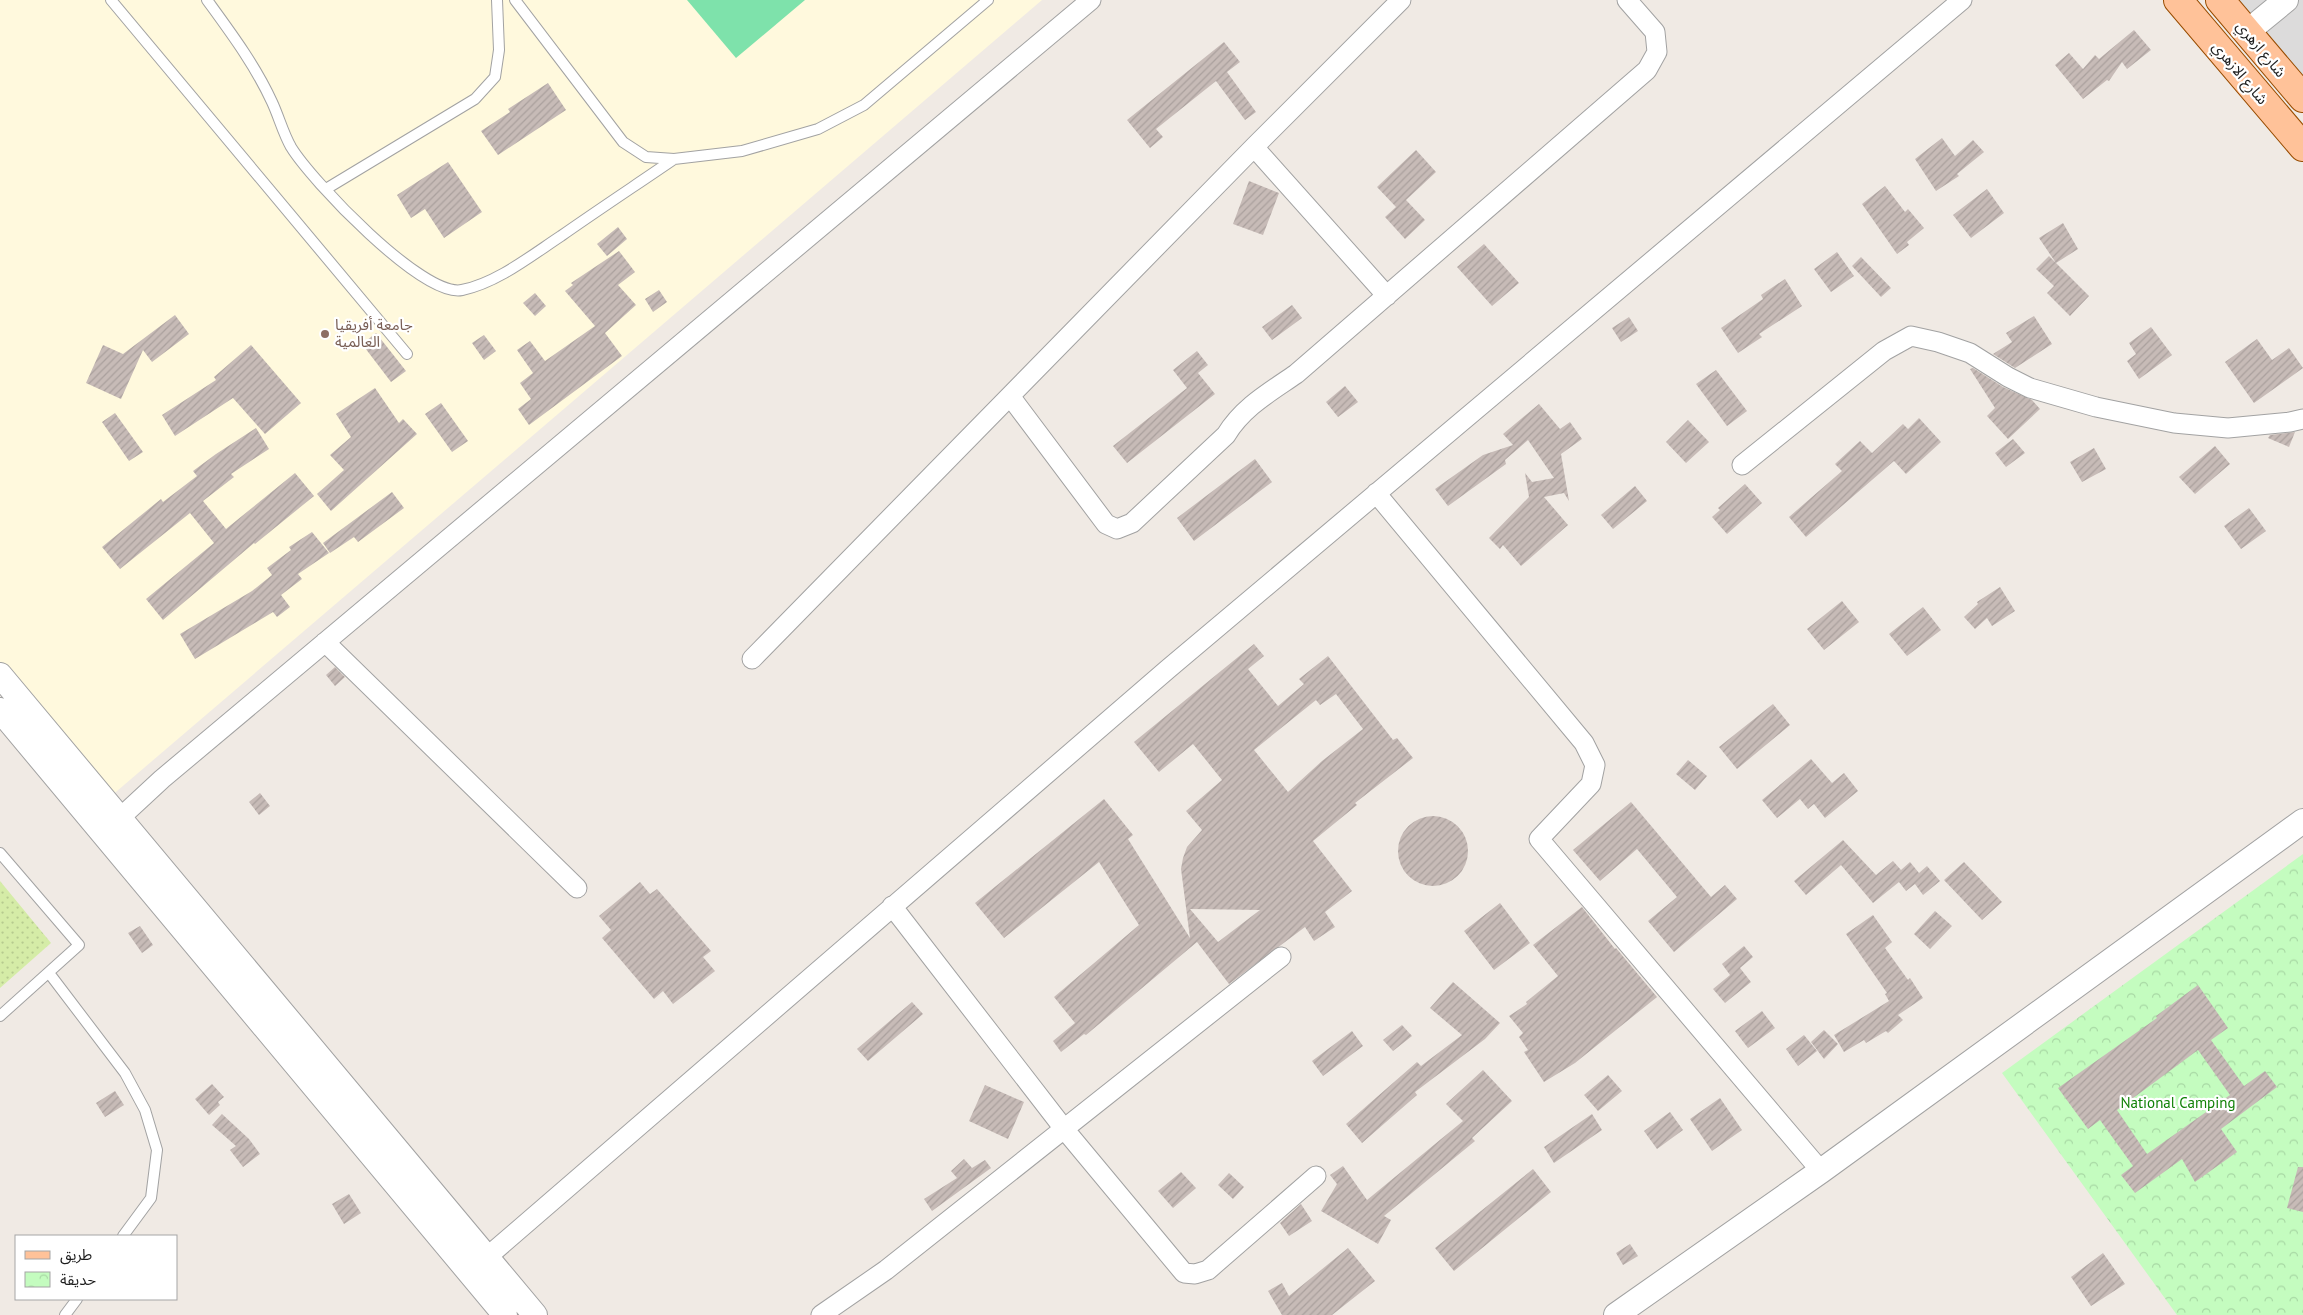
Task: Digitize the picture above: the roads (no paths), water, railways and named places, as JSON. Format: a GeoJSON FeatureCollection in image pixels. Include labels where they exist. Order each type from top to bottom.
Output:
{"type":"FeatureCollection","features":[{"type":"Feature","properties":{"kind":"main road","name":"شارع الازهري"},"geometry":{"type":"LineString","coordinates":[[2178,0],[2303,147]]}},
{"type":"Feature","properties":{"kind":"main road","name":"شارع ازهري"},"geometry":{"type":"LineString","coordinates":[[2220,0],[2303,98]]}},
{"type":"Feature","properties":{"kind":"street"},"geometry":{"type":"LineString","coordinates":[[120,818],[162,779],[1091,0]]}},
{"type":"Feature","properties":{"kind":"street"},"geometry":{"type":"LineString","coordinates":[[752,659],[1400,0]]}},
{"type":"Feature","properties":{"kind":"street"},"geometry":{"type":"LineString","coordinates":[[1010,396],[1106,524],[1117,530],[1132,523],[1226,434],[1235,420],[1249,406],[1296,374],[1647,70],[1657,52],[1655,32],[1628,0]]}},
{"type":"Feature","properties":{"kind":"street"},"geometry":{"type":"LineString","coordinates":[[486,1258],[892,906],[1376,493],[1962,0]]}},
{"type":"Feature","properties":{"kind":"street"},"geometry":{"type":"LineString","coordinates":[[2247,32],[2286,0]]}},
{"type":"Feature","properties":{"kind":"street"},"geometry":{"type":"LineString","coordinates":[[1254,147],[1387,296]]}},
{"type":"Feature","properties":{"kind":"street"},"geometry":{"type":"LineString","coordinates":[[1742,464],[1884,350],[1911,336],[1938,342],[1970,353],[2008,377],[2030,388],[2096,407],[2174,423],[2228,428],[2303,419]]}},
{"type":"Feature","properties":{"kind":"street"},"geometry":{"type":"LineString","coordinates":[[1376,493],[1584,743],[1595,765],[1592,784],[1539,839],[1820,1171]]}},
{"type":"Feature","properties":{"kind":"street"},"geometry":{"type":"LineString","coordinates":[[325,642],[577,888]]}},
{"type":"Feature","properties":{"kind":"street"},"geometry":{"type":"LineString","coordinates":[[0,675],[486,1258],[536,1315]]}},
{"type":"Feature","properties":{"kind":"street"},"geometry":{"type":"LineString","coordinates":[[0,710],[505,1315]]}},
{"type":"Feature","properties":{"kind":"street"},"geometry":{"type":"LineString","coordinates":[[1616,1315],[1820,1171],[2303,821]]}},
{"type":"Feature","properties":{"kind":"street"},"geometry":{"type":"LineString","coordinates":[[892,906],[1065,1130],[1184,1274],[1195,1274],[1208,1270],[1316,1176]]}},
{"type":"Feature","properties":{"kind":"street"},"geometry":{"type":"LineString","coordinates":[[820,1315],[886,1270],[1281,957]]}},
{"type":"Feature","properties":{"kind":"lane"},"geometry":{"type":"LineString","coordinates":[[111,0],[407,354]]}},
{"type":"Feature","properties":{"kind":"lane"},"geometry":{"type":"LineString","coordinates":[[207,0],[246,56],[272,101],[292,149],[363,228],[405,265],[443,287],[460,291],[513,268],[674,159]]}},
{"type":"Feature","properties":{"kind":"lane"},"geometry":{"type":"LineString","coordinates":[[326,189],[475,99],[495,76],[499,50],[497,0]]}},
{"type":"Feature","properties":{"kind":"lane"},"geometry":{"type":"LineString","coordinates":[[515,0],[623,142],[646,157],[674,159],[742,151],[818,129],[864,106],[988,0]]}},
{"type":"Feature","properties":{"kind":"lane"},"geometry":{"type":"LineString","coordinates":[[0,854],[79,945],[0,1016]]}},
{"type":"Feature","properties":{"kind":"lane"},"geometry":{"type":"LineString","coordinates":[[49,972],[125,1073],[144,1110],[157,1150],[151,1198],[124,1235]]}},
{"type":"Feature","properties":{"kind":"lane"},"geometry":{"type":"LineString","coordinates":[[65,1315],[76,1300]]}},
{"type":"Feature","properties":{"kind":"place","name":"جامعة أفريقيا العالمية"},"geometry":{"type":"Point","coordinates":[325,334]}},
{"type":"Feature","properties":{"kind":"park label","name":"National Camping"},"geometry":{"type":"Point","coordinates":[2178,1103]}}]}
